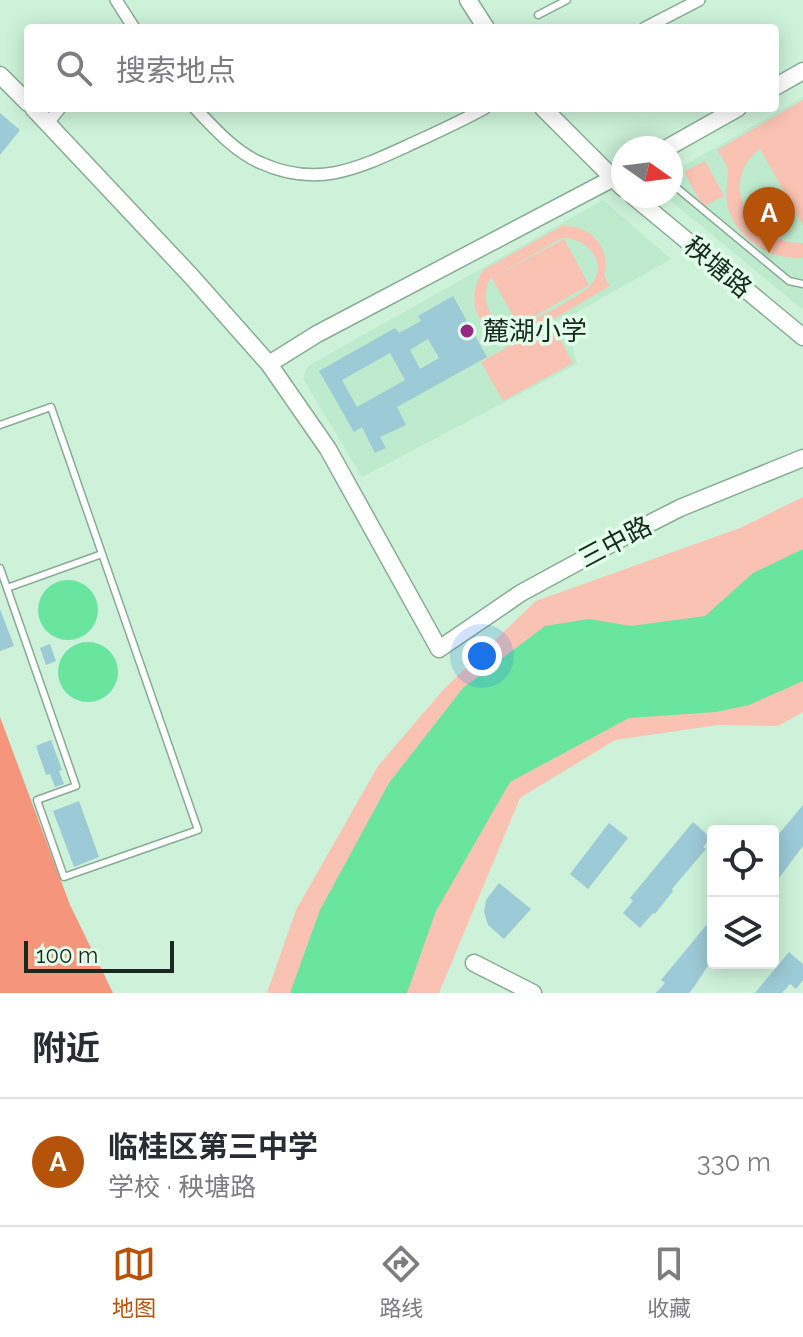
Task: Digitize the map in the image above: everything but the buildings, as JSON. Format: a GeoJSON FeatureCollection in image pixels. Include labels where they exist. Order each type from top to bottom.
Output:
{"type":"FeatureCollection","features":[{"type":"Feature","properties":{"kind":"main road"},"geometry":{"type":"LineString","coordinates":[[468,0],[483,24]]}},
{"type":"Feature","properties":{"kind":"main road"},"geometry":{"type":"LineString","coordinates":[[779,85],[803,71]]}},
{"type":"Feature","properties":{"kind":"main road"},"geometry":{"type":"LineString","coordinates":[[0,75],[24,99]]}},
{"type":"Feature","properties":{"kind":"main road"},"geometry":{"type":"LineString","coordinates":[[37,112],[269,364],[317,334],[611,184]]}},
{"type":"Feature","properties":{"kind":"main road"},"geometry":{"type":"LineString","coordinates":[[547,112],[611,172]]}},
{"type":"Feature","properties":{"kind":"main road"},"geometry":{"type":"LineString","coordinates":[[683,139],[731,112]]}},
{"type":"Feature","properties":{"kind":"main road","name":"秧塘路"},"geometry":{"type":"LineString","coordinates":[[647,208],[803,337]]}},
{"type":"Feature","properties":{"kind":"main road","name":"三中路"},"geometry":{"type":"LineString","coordinates":[[269,364],[328,449],[439,649],[521,593],[633,532],[680,508],[803,458]]}},
{"type":"Feature","properties":{"kind":"main road"},"geometry":{"type":"LineString","coordinates":[[474,963],[533,993]]}},
{"type":"Feature","properties":{"kind":"street"},"geometry":{"type":"LineString","coordinates":[[116,0],[129,24]]}},
{"type":"Feature","properties":{"kind":"street"},"geometry":{"type":"LineString","coordinates":[[653,24],[699,0]]}},
{"type":"Feature","properties":{"kind":"street"},"geometry":{"type":"LineString","coordinates":[[48,123],[57,112]]}},
{"type":"Feature","properties":{"kind":"street"},"geometry":{"type":"LineString","coordinates":[[199,112],[258,162],[288,172],[330,174],[354,170],[477,112]]}},
{"type":"Feature","properties":{"kind":"lane"},"geometry":{"type":"LineString","coordinates":[[538,15],[567,0]]}},
{"type":"Feature","properties":{"kind":"lane"},"geometry":{"type":"LineString","coordinates":[[683,193],[789,281],[803,284]]}},
{"type":"Feature","properties":{"kind":"lane"},"geometry":{"type":"LineString","coordinates":[[0,425],[51,407],[198,830],[64,877],[37,800],[76,786],[0,568]]}},
{"type":"Feature","properties":{"kind":"lane"},"geometry":{"type":"LineString","coordinates":[[7,588],[102,554]]}},
{"type":"Feature","properties":{"kind":"shaded area"},"geometry":{"type":"Polygon","coordinates":[[[803,97],[803,310],[680,208],[683,208],[683,166],[803,97]]]}},
{"type":"Feature","properties":{"kind":"shaded area"},"geometry":{"type":"Polygon","coordinates":[[[803,100],[803,225],[760,149],[747,163],[741,178],[740,194],[755,223],[768,234],[785,241],[803,243],[803,258],[790,258],[766,251],[737,227],[727,204],[728,169],[717,150],[803,100]]]}},
{"type":"Feature","properties":{"kind":"shaded area"},"geometry":{"type":"Polygon","coordinates":[[[705,161],[724,196],[703,207],[684,172],[705,161]]]}},
{"type":"Feature","properties":{"kind":"shaded area","name":"麓湖小学"},"geometry":{"type":"Polygon","coordinates":[[[603,200],[671,259],[558,323],[571,340],[577,364],[362,477],[303,379],[308,366],[603,200]]]}},
{"type":"Feature","properties":{"kind":"shaded area"},"geometry":{"type":"Polygon","coordinates":[[[562,226],[572,226],[590,234],[602,247],[606,266],[604,276],[610,286],[506,347],[499,335],[503,332],[484,323],[475,308],[475,290],[483,270],[562,226]],[[562,238],[490,279],[486,304],[494,317],[518,325],[492,278],[564,239],[589,285],[519,325],[557,307],[591,285],[598,268],[597,260],[587,246],[562,238]]]}},
{"type":"Feature","properties":{"kind":"shaded area"},"geometry":{"type":"Polygon","coordinates":[[[551,323],[573,363],[503,401],[481,362],[551,323]]]}},
{"type":"Feature","properties":{"kind":"shaded area"},"geometry":{"type":"Polygon","coordinates":[[[803,497],[803,712],[778,726],[718,725],[615,740],[520,798],[439,993],[267,993],[296,910],[378,766],[444,689],[536,601],[740,528],[803,497]]]}},
{"type":"Feature","properties":{"kind":"shaded area"},"geometry":{"type":"Polygon","coordinates":[[[803,549],[803,681],[749,705],[716,712],[629,718],[510,782],[436,911],[407,993],[290,993],[320,910],[389,783],[463,688],[545,626],[589,619],[631,626],[705,616],[753,573],[803,549]]]}},
{"type":"Feature","properties":{"kind":"shaded area"},"geometry":{"type":"Polygon","coordinates":[[[68,580],[79,582],[89,589],[96,599],[96,621],[89,631],[79,638],[68,640],[57,638],[47,631],[40,621],[38,610],[40,599],[47,589],[57,582],[68,580]]]}},
{"type":"Feature","properties":{"kind":"shaded area"},"geometry":{"type":"Polygon","coordinates":[[[88,642],[99,644],[109,651],[116,661],[116,683],[109,693],[99,700],[88,702],[77,700],[67,693],[60,683],[58,672],[60,661],[67,651],[77,644],[88,642]]]}},
{"type":"Feature","properties":{"kind":"shaded area"},"geometry":{"type":"Polygon","coordinates":[[[0,717],[70,905],[113,993],[0,993],[0,717]]]}},
{"type":"Feature","properties":{"kind":"place","name":"临桂区第三中学"},"geometry":{"type":"Point","coordinates":[769,253]}},
{"type":"Feature","properties":{"kind":"place","name":"麓湖小学"},"geometry":{"type":"Point","coordinates":[467,331]}}]}
